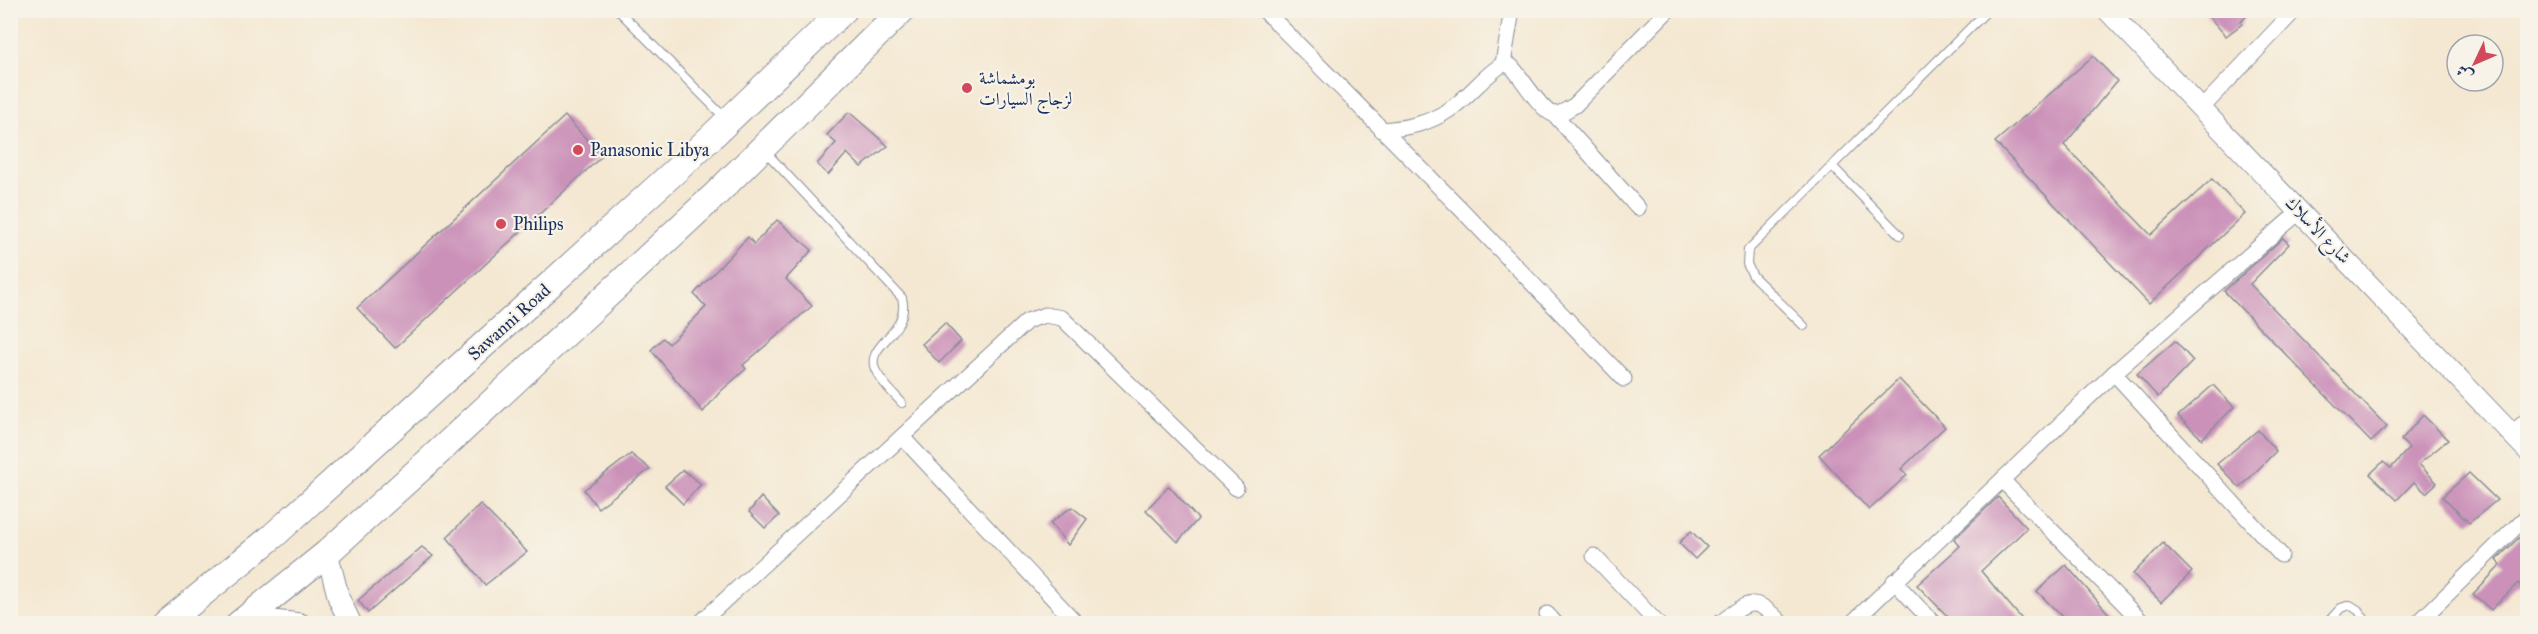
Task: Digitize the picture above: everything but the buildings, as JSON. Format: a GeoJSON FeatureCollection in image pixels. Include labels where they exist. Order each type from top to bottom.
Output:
{"type":"FeatureCollection","features":[{"type":"Feature","properties":{"kind":"highway","name":"Sawanni Road"},"geometry":{"type":"LineString","coordinates":[[165,624],[273,536],[728,121],[844,10]]}},
{"type":"Feature","properties":{"kind":"highway"},"geometry":{"type":"LineString","coordinates":[[243,621],[327,553],[699,210],[902,10]]}},
{"type":"Feature","properties":{"kind":"main road"},"geometry":{"type":"LineString","coordinates":[[327,553],[339,599],[351,624]]}},
{"type":"Feature","properties":{"kind":"main road"},"geometry":{"type":"LineString","coordinates":[[243,621],[300,624]]}},
{"type":"Feature","properties":{"kind":"street"},"geometry":{"type":"LineString","coordinates":[[1263,10],[1623,379]]}},
{"type":"Feature","properties":{"kind":"street"},"geometry":{"type":"LineString","coordinates":[[1382,130],[1410,128],[1450,109],[1503,64],[1512,10]]}},
{"type":"Feature","properties":{"kind":"street"},"geometry":{"type":"LineString","coordinates":[[1554,114],[1575,105],[1668,10]]}},
{"type":"Feature","properties":{"kind":"street","name":"شارع الأسلاك"},"geometry":{"type":"LineString","coordinates":[[2107,10],[2528,451]]}},
{"type":"Feature","properties":{"kind":"street"},"geometry":{"type":"LineString","coordinates":[[2201,109],[2295,10]]}},
{"type":"Feature","properties":{"kind":"street"},"geometry":{"type":"LineString","coordinates":[[1503,64],[1511,66],[1545,110],[1554,114],[1638,208]]}},
{"type":"Feature","properties":{"kind":"street"},"geometry":{"type":"LineString","coordinates":[[1851,624],[1894,580],[2114,373],[2300,211]]}},
{"type":"Feature","properties":{"kind":"street"},"geometry":{"type":"LineString","coordinates":[[699,624],[1027,321],[1045,315],[1062,318],[1236,488]]}},
{"type":"Feature","properties":{"kind":"street"},"geometry":{"type":"LineString","coordinates":[[2114,373],[2281,555]]}},
{"type":"Feature","properties":{"kind":"street"},"geometry":{"type":"LineString","coordinates":[[2511,435],[2528,419]]}},
{"type":"Feature","properties":{"kind":"street"},"geometry":{"type":"LineString","coordinates":[[902,437],[1077,624]]}},
{"type":"Feature","properties":{"kind":"street"},"geometry":{"type":"LineString","coordinates":[[2002,480],[2144,624]]}},
{"type":"Feature","properties":{"kind":"street"},"geometry":{"type":"LineString","coordinates":[[2416,624],[2528,515]]}},
{"type":"Feature","properties":{"kind":"street"},"geometry":{"type":"LineString","coordinates":[[1594,556],[1658,624]]}},
{"type":"Feature","properties":{"kind":"street"},"geometry":{"type":"LineString","coordinates":[[1894,580],[1935,624]]}},
{"type":"Feature","properties":{"kind":"street"},"geometry":{"type":"LineString","coordinates":[[1719,624],[1748,603],[1758,603],[1767,608],[1782,624]]}},
{"type":"Feature","properties":{"kind":"lane"},"geometry":{"type":"LineString","coordinates":[[618,10],[728,121]]}},
{"type":"Feature","properties":{"kind":"lane"},"geometry":{"type":"LineString","coordinates":[[1804,326],[1753,276],[1747,264],[1748,250],[1988,10]]}},
{"type":"Feature","properties":{"kind":"lane"},"geometry":{"type":"LineString","coordinates":[[762,149],[902,298],[905,309],[903,319],[875,354],[873,364],[876,372],[902,403]]}},
{"type":"Feature","properties":{"kind":"lane"},"geometry":{"type":"LineString","coordinates":[[1832,166],[1900,235]]}},
{"type":"Feature","properties":{"kind":"lane"},"geometry":{"type":"LineString","coordinates":[[2326,624],[2341,608],[2350,605],[2358,610],[2368,624]]}},
{"type":"Feature","properties":{"kind":"place","name":"بومشماشة لزجاج السيارات"},"geometry":{"type":"Point","coordinates":[967,88]}},
{"type":"Feature","properties":{"kind":"place","name":"Panasonic Libya"},"geometry":{"type":"Point","coordinates":[578,150]}},
{"type":"Feature","properties":{"kind":"place","name":"Philips"},"geometry":{"type":"Point","coordinates":[501,224]}}]}
